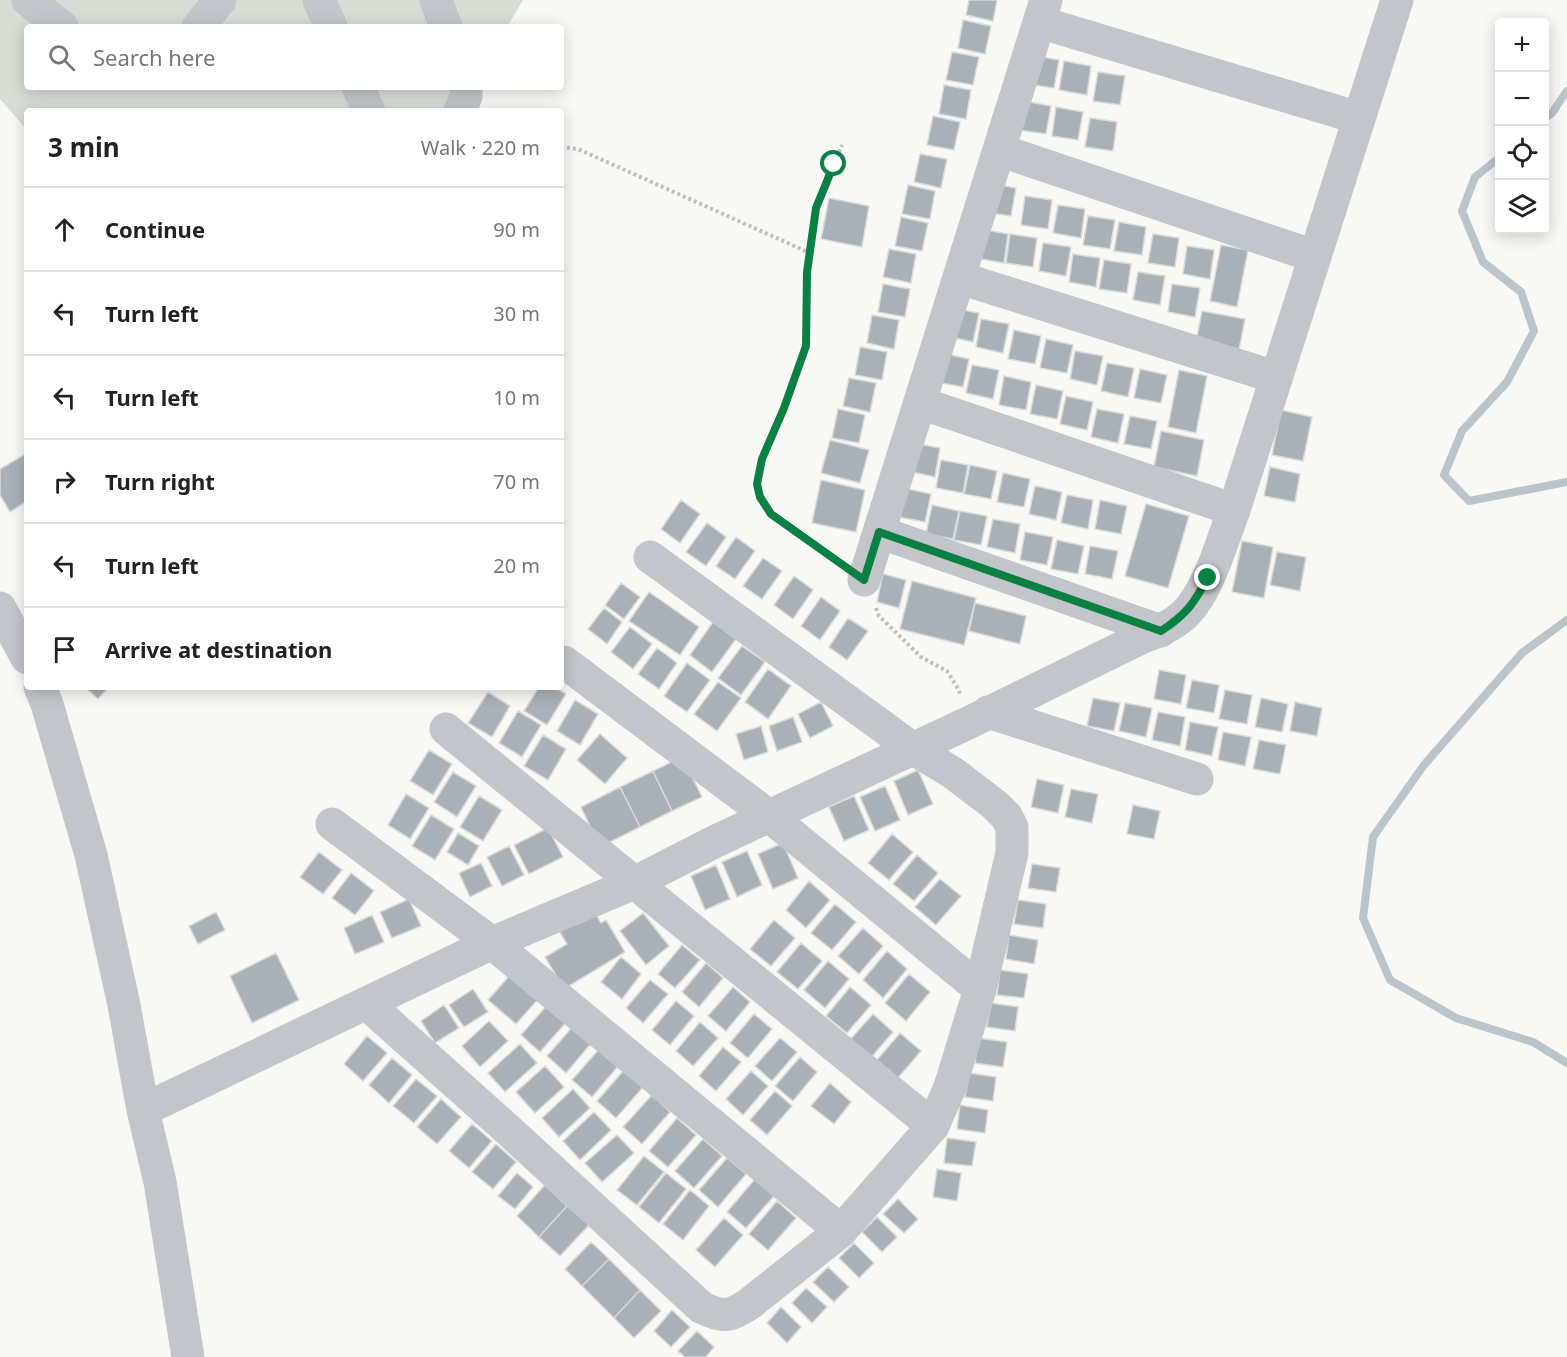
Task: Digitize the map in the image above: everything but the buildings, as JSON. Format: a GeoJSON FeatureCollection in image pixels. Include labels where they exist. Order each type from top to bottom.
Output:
{"type":"FeatureCollection","features":[{"type":"Feature","properties":{"kind":"street"},"geometry":{"type":"LineString","coordinates":[[28,0],[58,24]]}},
{"type":"Feature","properties":{"kind":"street"},"geometry":{"type":"LineString","coordinates":[[200,24],[220,0]]}},
{"type":"Feature","properties":{"kind":"street"},"geometry":{"type":"LineString","coordinates":[[319,0],[330,24]]}},
{"type":"Feature","properties":{"kind":"street"},"geometry":{"type":"LineString","coordinates":[[436,0],[445,24]]}},
{"type":"Feature","properties":{"kind":"street"},"geometry":{"type":"LineString","coordinates":[[143,1110],[492,943],[634,883],[1141,638],[1161,631],[1182,616],[1192,606],[1208,578],[1234,510],[1397,0]]}},
{"type":"Feature","properties":{"kind":"street"},"geometry":{"type":"LineString","coordinates":[[864,580],[1042,11],[1359,118]]}},
{"type":"Feature","properties":{"kind":"street"},"geometry":{"type":"LineString","coordinates":[[359,90],[368,108]]}},
{"type":"Feature","properties":{"kind":"street"},"geometry":{"type":"LineString","coordinates":[[461,108],[466,90]]}},
{"type":"Feature","properties":{"kind":"street"},"geometry":{"type":"LineString","coordinates":[[999,150],[1314,256]]}},
{"type":"Feature","properties":{"kind":"street"},"geometry":{"type":"LineString","coordinates":[[960,278],[1275,377]]}},
{"type":"Feature","properties":{"kind":"street"},"geometry":{"type":"LineString","coordinates":[[921,403],[1234,510]]}},
{"type":"Feature","properties":{"kind":"street"},"geometry":{"type":"LineString","coordinates":[[879,532],[1161,631]]}},
{"type":"Feature","properties":{"kind":"street"},"geometry":{"type":"LineString","coordinates":[[366,1003],[701,1307],[712,1312],[733,1314],[841,1231],[933,1126],[950,1087],[980,989],[1012,853],[1012,827],[1006,816],[995,805],[953,773],[912,748],[650,557]]}},
{"type":"Feature","properties":{"kind":"street"},"geometry":{"type":"LineString","coordinates":[[0,608],[24,652]]}},
{"type":"Feature","properties":{"kind":"street"},"geometry":{"type":"LineString","coordinates":[[564,662],[769,816],[980,989]]}},
{"type":"Feature","properties":{"kind":"street"},"geometry":{"type":"LineString","coordinates":[[41,690],[91,855],[160,1182],[188,1357]]}},
{"type":"Feature","properties":{"kind":"street"},"geometry":{"type":"LineString","coordinates":[[978,718],[1197,779]]}},
{"type":"Feature","properties":{"kind":"street"},"geometry":{"type":"LineString","coordinates":[[446,729],[933,1126]]}},
{"type":"Feature","properties":{"kind":"street"},"geometry":{"type":"LineString","coordinates":[[332,824],[492,943],[841,1231]]}},
{"type":"Feature","properties":{"kind":"path"},"geometry":{"type":"LineString","coordinates":[[842,145],[816,208],[807,272],[806,346],[784,408],[762,459],[757,484],[760,497],[771,514],[864,580],[879,616],[921,657],[947,671],[959,690],[962,707],[978,718]]}},
{"type":"Feature","properties":{"kind":"path"},"geometry":{"type":"LineString","coordinates":[[564,147],[578,149],[810,253]]}},
{"type":"Feature","properties":{"kind":"shaded area"},"geometry":{"type":"Polygon","coordinates":[[[0,0],[523,0],[509,24],[24,24],[24,90],[469,90],[458,108],[24,108],[24,127],[0,99],[0,0]]]}},
{"type":"Feature","properties":{"kind":"waterway"},"geometry":{"type":"LineString","coordinates":[[1549,115],[1567,91]]}},
{"type":"Feature","properties":{"kind":"waterway"},"geometry":{"type":"LineString","coordinates":[[1495,161],[1475,177],[1462,211],[1483,262],[1521,292],[1534,331],[1507,382],[1462,431],[1444,475],[1469,501],[1567,482]]}},
{"type":"Feature","properties":{"kind":"waterway"},"geometry":{"type":"LineString","coordinates":[[1567,620],[1522,653],[1424,765],[1373,837],[1363,918],[1390,980],[1456,1018],[1533,1042],[1567,1063]]}},
{"type":"Feature","properties":{"kind":"route"},"geometry":{"type":"LineString","coordinates":[[834,164],[816,208],[807,272],[806,346],[784,408],[762,459],[757,484],[760,497],[771,514],[864,580],[879,532],[1161,631],[1192,606],[1208,578]]}}]}
